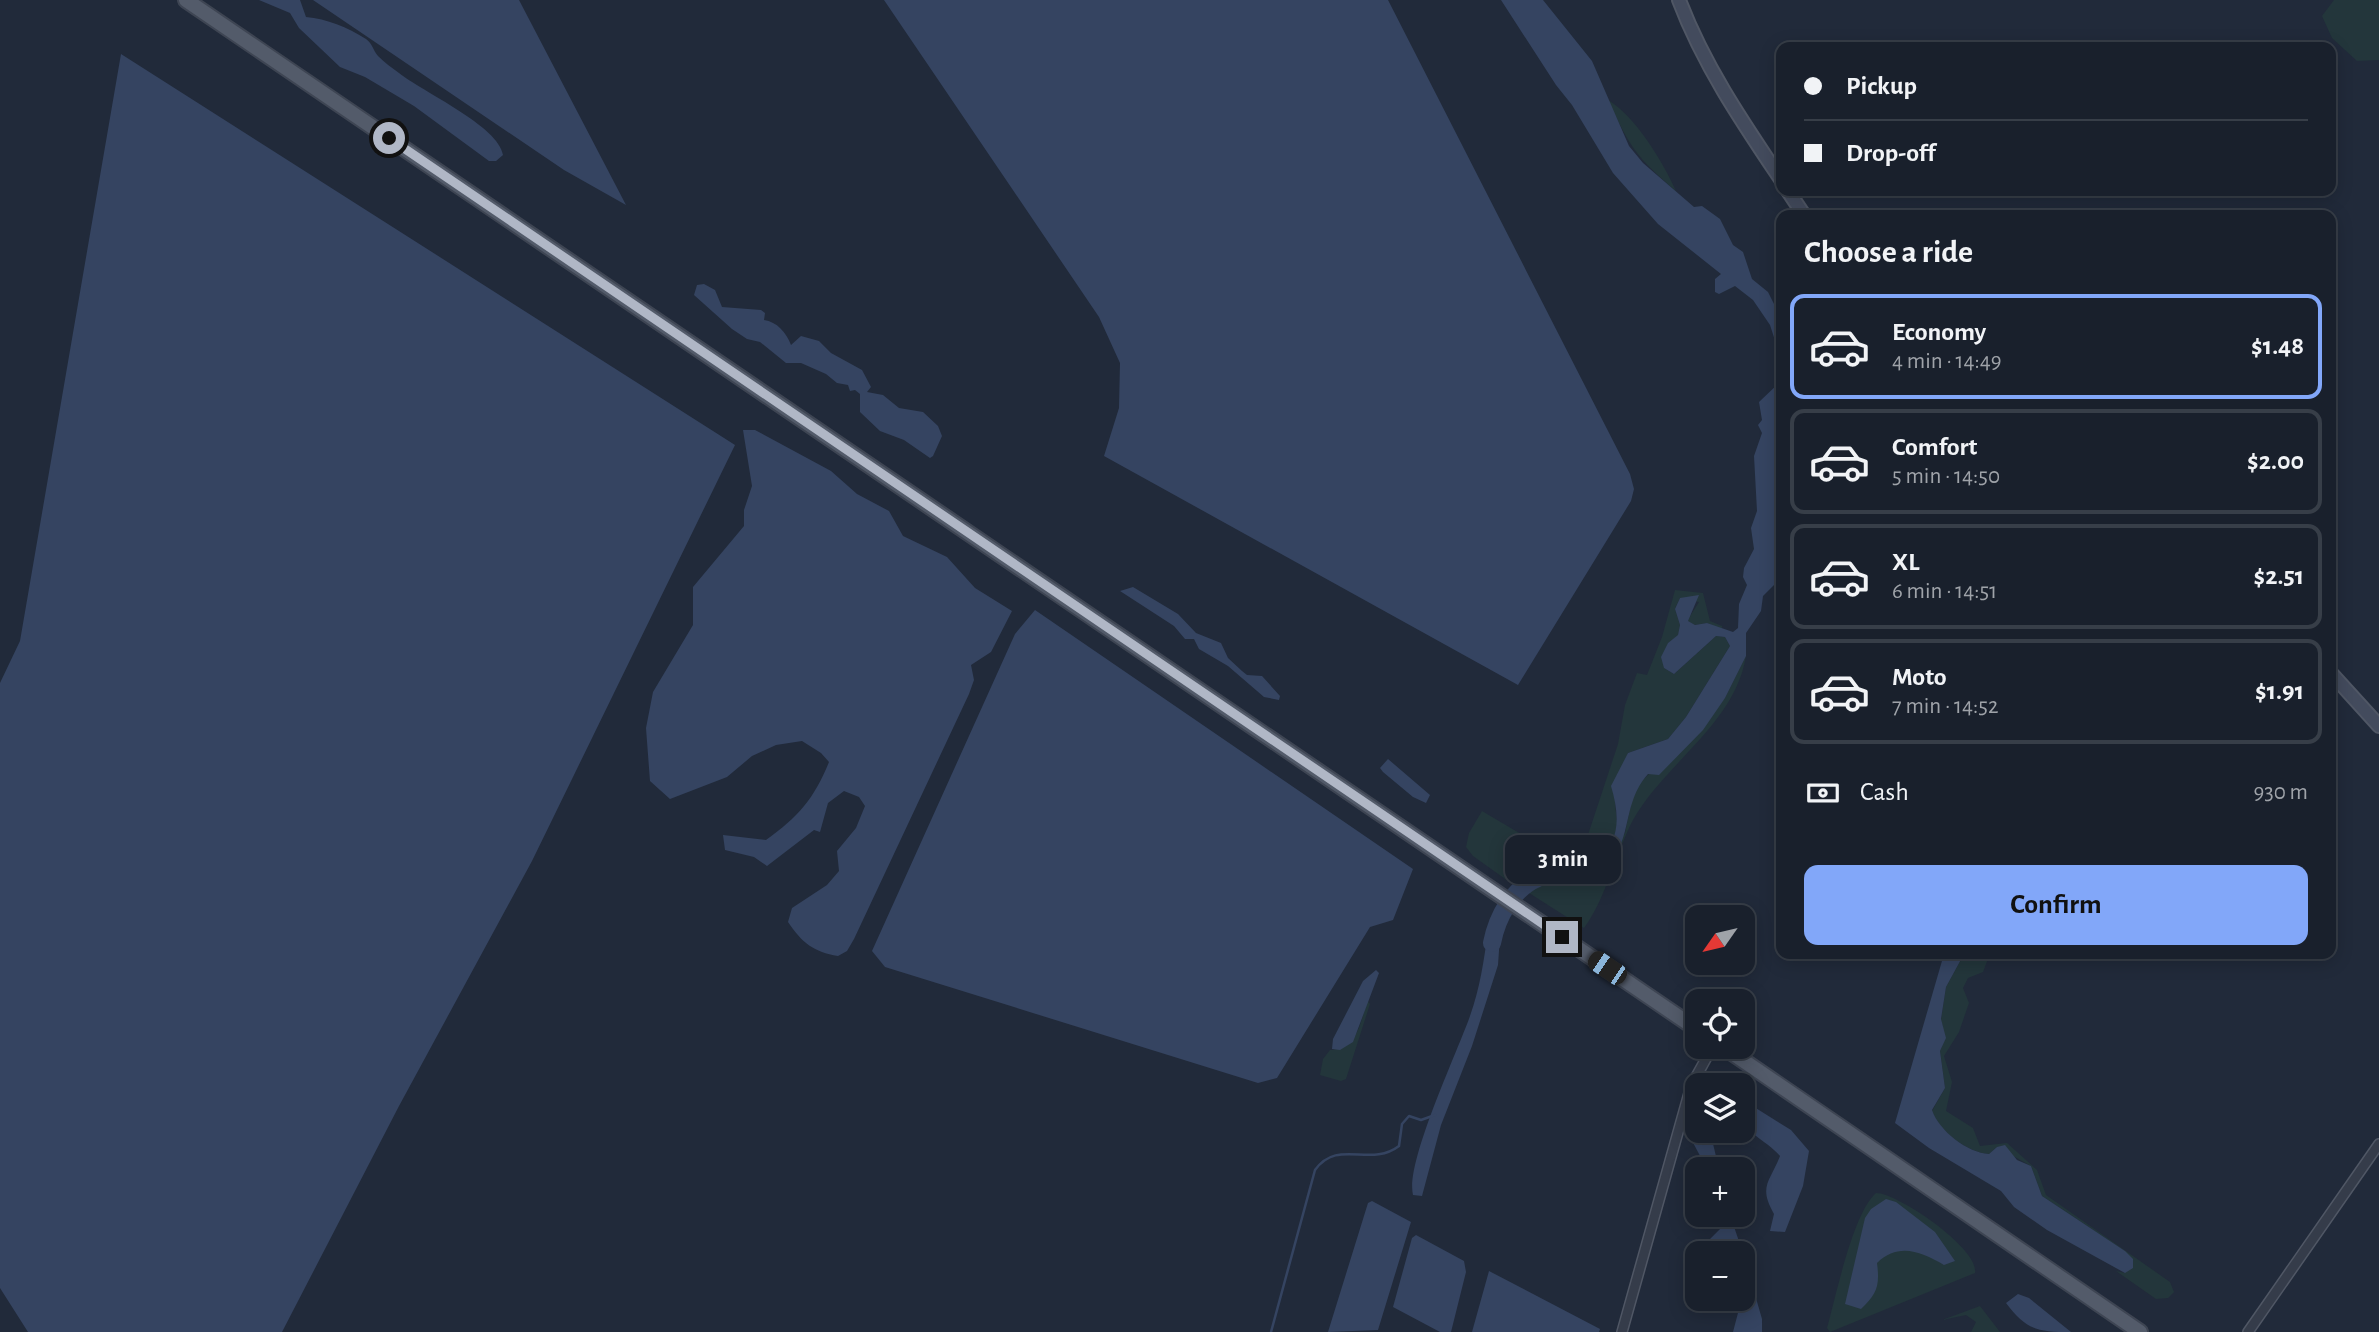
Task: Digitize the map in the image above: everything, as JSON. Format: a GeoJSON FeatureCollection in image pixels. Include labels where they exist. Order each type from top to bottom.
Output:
{"type":"FeatureCollection","features":[{"type":"Feature","properties":{"kind":"main road"},"geometry":{"type":"LineString","coordinates":[[186,0],[1685,1021]]}},
{"type":"Feature","properties":{"kind":"main road"},"geometry":{"type":"LineString","coordinates":[[1679,0],[1705,60],[1776,172]]}},
{"type":"Feature","properties":{"kind":"main road"},"geometry":{"type":"LineString","coordinates":[[2336,679],[2379,726]]}},
{"type":"Feature","properties":{"kind":"main road"},"geometry":{"type":"LineString","coordinates":[[1741,1059],[2140,1332]]}},
{"type":"Feature","properties":{"kind":"street"},"geometry":{"type":"LineString","coordinates":[[1622,1332],[1691,1086],[1706,1059]]}},
{"type":"Feature","properties":{"kind":"street"},"geometry":{"type":"LineString","coordinates":[[2248,1332],[2379,1144]]}},
{"type":"Feature","properties":{"kind":"green space"},"geometry":{"type":"Polygon","coordinates":[[[2334,0],[2379,0],[2379,60],[2357,61],[2332,38],[2322,16],[2334,0]]]}},
{"type":"Feature","properties":{"kind":"green space"},"geometry":{"type":"Polygon","coordinates":[[[1608,100],[1629,117],[1638,129],[1664,167],[1676,191],[1635,150],[1608,100]]]}},
{"type":"Feature","properties":{"kind":"green space"},"geometry":{"type":"Polygon","coordinates":[[[1675,590],[1703,593],[1710,621],[1722,626],[1722,630],[1707,623],[1695,625],[1687,621],[1699,602],[1680,598],[1675,609],[1680,625],[1678,636],[1668,643],[1664,668],[1674,674],[1716,636],[1725,637],[1730,646],[1686,717],[1668,739],[1628,753],[1618,783],[1615,805],[1616,834],[1609,850],[1598,859],[1573,866],[1579,862],[1618,744],[1625,705],[1637,673],[1647,675],[1662,637],[1675,590]]]}},
{"type":"Feature","properties":{"kind":"green space"},"geometry":{"type":"Polygon","coordinates":[[[1746,656],[1739,680],[1714,723],[1647,799],[1633,820],[1605,890],[1584,928],[1526,891],[1559,873],[1564,879],[1573,880],[1600,869],[1625,833],[1634,789],[1725,698],[1746,656]]]}},
{"type":"Feature","properties":{"kind":"green space"},"geometry":{"type":"Polygon","coordinates":[[[1482,811],[1553,853],[1562,862],[1573,866],[1540,871],[1527,876],[1515,886],[1473,856],[1466,847],[1469,833],[1482,811]]]}},
{"type":"Feature","properties":{"kind":"green space"},"geometry":{"type":"Polygon","coordinates":[[[1961,959],[1988,959],[1983,972],[1968,978],[1963,988],[1969,1003],[1959,1032],[1944,1056],[1952,1082],[1946,1111],[1973,1128],[1980,1146],[2007,1143],[2037,1170],[2046,1195],[2170,1282],[2174,1292],[2168,1298],[2156,1299],[2116,1271],[2125,1273],[2125,1251],[2042,1196],[2031,1166],[1997,1147],[1989,1154],[1972,1150],[1955,1140],[1936,1119],[1932,1111],[1945,1088],[1940,1051],[1945,1038],[1941,1020],[1946,987],[1961,959]]]}},
{"type":"Feature","properties":{"kind":"green space"},"geometry":{"type":"Polygon","coordinates":[[[1367,1000],[1370,1004],[1346,1079],[1341,1081],[1320,1075],[1323,1059],[1330,1050],[1339,1049],[1352,1040],[1367,1000]]]}},
{"type":"Feature","properties":{"kind":"green space"},"geometry":{"type":"Polygon","coordinates":[[[1876,1193],[1901,1202],[1936,1224],[1965,1250],[1973,1263],[1975,1273],[1830,1332],[1827,1328],[1853,1236],[1868,1203],[1876,1193]]]}},
{"type":"Feature","properties":{"kind":"green space"},"geometry":{"type":"Polygon","coordinates":[[[1980,1306],[2000,1332],[1971,1332],[1976,1322],[1966,1315],[1942,1320],[1980,1306]]]}},
{"type":"Feature","properties":{"kind":"water"},"geometry":{"type":"Polygon","coordinates":[[[259,0],[300,0],[306,17],[337,24],[366,39],[378,56],[391,67],[488,132],[503,155],[496,161],[489,161],[414,106],[365,77],[340,67],[299,28],[290,13],[259,0]]]}},
{"type":"Feature","properties":{"kind":"water"},"geometry":{"type":"Polygon","coordinates":[[[313,0],[519,0],[626,205],[564,170],[313,0]]]}},
{"type":"Feature","properties":{"kind":"water"},"geometry":{"type":"Polygon","coordinates":[[[884,0],[1388,0],[1630,474],[1634,489],[1631,501],[1518,685],[1104,456],[1119,408],[1120,363],[1099,317],[884,0]]]}},
{"type":"Feature","properties":{"kind":"water"},"geometry":{"type":"Polygon","coordinates":[[[1501,0],[1543,0],[1592,61],[1629,146],[1643,163],[1694,207],[1702,206],[1720,219],[1733,245],[1743,252],[1752,279],[1768,292],[1776,308],[1776,344],[1770,325],[1753,300],[1735,286],[1719,294],[1715,292],[1715,279],[1721,274],[1658,224],[1613,173],[1572,105],[1501,0]]]}},
{"type":"Feature","properties":{"kind":"water"},"geometry":{"type":"Polygon","coordinates":[[[121,54],[735,445],[532,861],[399,1106],[282,1332],[28,1332],[0,1288],[0,683],[20,641],[121,54]]]}},
{"type":"Feature","properties":{"kind":"water"},"geometry":{"type":"Polygon","coordinates":[[[704,284],[715,290],[722,307],[761,310],[765,313],[764,320],[780,328],[791,345],[801,336],[819,341],[831,353],[862,370],[871,387],[867,392],[883,395],[899,408],[923,412],[938,426],[942,436],[933,456],[930,458],[904,440],[880,431],[860,412],[860,394],[855,390],[850,391],[848,385],[837,383],[826,374],[801,363],[786,363],[760,342],[747,339],[732,329],[694,295],[697,285],[704,284]]]}},
{"type":"Feature","properties":{"kind":"water"},"geometry":{"type":"Polygon","coordinates":[[[1776,386],[1776,583],[1763,596],[1761,611],[1746,633],[1746,656],[1725,698],[1703,730],[1659,775],[1648,774],[1638,788],[1625,832],[1613,858],[1583,877],[1570,879],[1558,873],[1522,893],[1515,886],[1528,875],[1543,870],[1581,867],[1604,853],[1614,836],[1617,817],[1611,786],[1628,753],[1668,739],[1686,717],[1730,646],[1725,637],[1716,636],[1674,674],[1664,668],[1661,657],[1668,643],[1678,635],[1680,625],[1675,609],[1680,598],[1699,595],[1688,621],[1695,625],[1707,623],[1733,632],[1738,628],[1739,604],[1747,585],[1743,577],[1744,568],[1754,549],[1751,528],[1757,511],[1754,456],[1762,433],[1758,425],[1762,420],[1759,402],[1776,386]]]}},
{"type":"Feature","properties":{"kind":"water"},"geometry":{"type":"Polygon","coordinates":[[[743,430],[755,430],[831,471],[857,494],[889,511],[903,536],[947,557],[975,588],[1012,611],[991,652],[971,665],[974,680],[969,694],[854,939],[847,951],[838,956],[809,945],[788,922],[792,908],[827,885],[839,871],[837,851],[856,828],[865,806],[859,797],[844,791],[828,803],[820,832],[814,830],[767,866],[754,857],[725,850],[723,835],[766,840],[787,823],[811,797],[823,775],[829,762],[821,753],[802,741],[776,745],[752,756],[727,777],[670,799],[650,781],[646,728],[653,692],[693,625],[693,587],[744,526],[744,510],[752,486],[743,430]]]}},
{"type":"Feature","properties":{"kind":"water"},"geometry":{"type":"Polygon","coordinates":[[[1133,587],[1178,614],[1196,633],[1221,643],[1228,658],[1247,675],[1262,676],[1280,696],[1279,700],[1264,697],[1228,666],[1199,649],[1194,639],[1185,639],[1174,626],[1120,591],[1133,587]]]}},
{"type":"Feature","properties":{"kind":"water"},"geometry":{"type":"Polygon","coordinates":[[[1035,610],[1413,869],[1393,920],[1370,927],[1277,1078],[1258,1083],[885,967],[872,951],[1015,634],[1035,610]]]}},
{"type":"Feature","properties":{"kind":"water"},"geometry":{"type":"Polygon","coordinates":[[[1388,759],[1430,795],[1426,803],[1413,797],[1383,772],[1380,768],[1388,759]]]}},
{"type":"Feature","properties":{"kind":"water"},"geometry":{"type":"Polygon","coordinates":[[[1495,919],[1501,922],[1498,965],[1472,1046],[1441,1125],[1422,1196],[1413,1195],[1413,1180],[1424,1134],[1473,1005],[1488,931],[1495,919]]]}},
{"type":"Feature","properties":{"kind":"water"},"geometry":{"type":"Polygon","coordinates":[[[1943,959],[1961,959],[1946,987],[1941,1019],[1946,1038],[1940,1051],[1945,1088],[1932,1110],[1936,1118],[1955,1140],[1972,1150],[1989,1154],[1997,1147],[2005,1145],[2017,1160],[2031,1166],[2042,1196],[2125,1251],[2133,1259],[2133,1268],[2125,1273],[2047,1230],[2014,1207],[2001,1191],[1929,1148],[1895,1123],[1943,959]]]}},
{"type":"Feature","properties":{"kind":"water"},"geometry":{"type":"Polygon","coordinates":[[[1376,970],[1379,973],[1353,1042],[1340,1050],[1332,1049],[1333,1039],[1363,981],[1376,970]]]}},
{"type":"Feature","properties":{"kind":"water"},"geometry":{"type":"Polygon","coordinates":[[[1755,1108],[1791,1130],[1809,1151],[1803,1186],[1785,1232],[1770,1231],[1774,1214],[1766,1190],[1780,1156],[1756,1136],[1755,1108]]]}},
{"type":"Feature","properties":{"kind":"water"},"geometry":{"type":"Polygon","coordinates":[[[1693,1143],[1713,1143],[1716,1157],[1701,1157],[1693,1143]]]}},
{"type":"Feature","properties":{"kind":"water"},"geometry":{"type":"Polygon","coordinates":[[[1886,1199],[1896,1202],[1935,1232],[1955,1261],[1944,1265],[1910,1251],[1885,1257],[1877,1263],[1878,1278],[1874,1294],[1861,1309],[1845,1304],[1865,1218],[1871,1209],[1886,1199]]]}},
{"type":"Feature","properties":{"kind":"water"},"geometry":{"type":"Polygon","coordinates":[[[1372,1201],[1411,1222],[1378,1330],[1328,1332],[1368,1203],[1372,1201]]]}},
{"type":"Feature","properties":{"kind":"water"},"geometry":{"type":"Polygon","coordinates":[[[1722,1227],[1734,1227],[1739,1241],[1709,1241],[1722,1227]]]}},
{"type":"Feature","properties":{"kind":"water"},"geometry":{"type":"Polygon","coordinates":[[[1416,1235],[1464,1261],[1466,1272],[1451,1332],[1440,1332],[1393,1307],[1412,1238],[1416,1235]]]}},
{"type":"Feature","properties":{"kind":"water"},"geometry":{"type":"Polygon","coordinates":[[[1489,1271],[1600,1329],[1599,1332],[1472,1332],[1489,1271]]]}},
{"type":"Feature","properties":{"kind":"water"},"geometry":{"type":"Polygon","coordinates":[[[2018,1294],[2029,1298],[2071,1332],[2041,1330],[2020,1319],[2006,1303],[2018,1294]]]}},
{"type":"Feature","properties":{"kind":"water"},"geometry":{"type":"Polygon","coordinates":[[[1755,1295],[1762,1319],[1762,1332],[1733,1332],[1738,1311],[1755,1311],[1755,1295]]]}},
{"type":"Feature","properties":{"kind":"waterway"},"geometry":{"type":"LineString","coordinates":[[1492,943],[1507,905],[1521,889],[1538,878]]}},
{"type":"Feature","properties":{"kind":"waterway"},"geometry":{"type":"LineString","coordinates":[[1271,1332],[1315,1170],[1334,1156],[1377,1155],[1388,1152],[1399,1146],[1402,1124],[1409,1116],[1421,1120],[1435,1115]]}},
{"type":"Feature","properties":{"kind":"route"},"geometry":{"type":"LineString","coordinates":[[389,138],[1562,937]]}}]}
